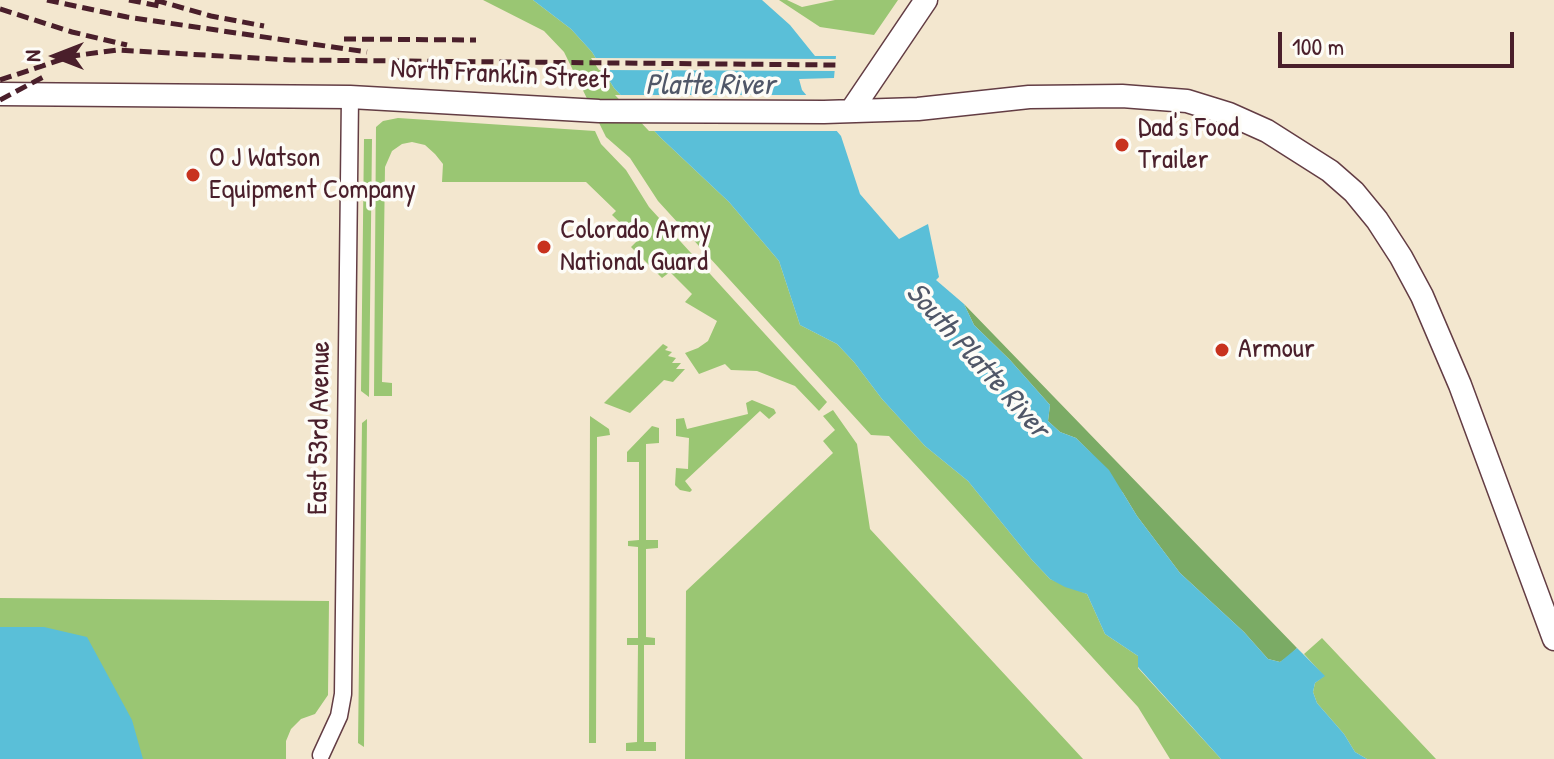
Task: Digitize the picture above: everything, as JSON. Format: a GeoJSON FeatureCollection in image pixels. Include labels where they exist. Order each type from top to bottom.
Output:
{"type":"FeatureCollection","features":[{"type":"Feature","properties":{"kind":"street"},"geometry":{"type":"LineString","coordinates":[[851,111],[926,0]]}},
{"type":"Feature","properties":{"kind":"street","name":"North Franklin Street"},"geometry":{"type":"LineString","coordinates":[[0,94],[350,97],[599,111],[824,112],[918,109],[1029,97],[1122,96],[1187,101],[1229,114],[1267,131],[1304,153],[1346,185],[1377,220],[1415,283],[1439,333],[1554,639]]}},
{"type":"Feature","properties":{"kind":"street","name":"East 53rd Avenue"},"geometry":{"type":"LineString","coordinates":[[321,755],[339,716],[343,694],[350,97]]}},
{"type":"Feature","properties":{"kind":"green space"},"geometry":{"type":"Polygon","coordinates":[[[483,0],[533,0],[571,29],[592,52],[614,88],[661,138],[729,202],[779,261],[800,325],[837,344],[925,446],[968,481],[1050,579],[1087,594],[1105,634],[1138,656],[1138,668],[1221,759],[1170,759],[1138,707],[889,436],[871,435],[658,201],[630,158],[606,137],[564,52],[544,31],[483,0]]]}},
{"type":"Feature","properties":{"kind":"green space"},"geometry":{"type":"Polygon","coordinates":[[[779,0],[802,7],[835,0],[898,0],[874,35],[820,27],[779,0]]]}},
{"type":"Feature","properties":{"kind":"green space"},"geometry":{"type":"Polygon","coordinates":[[[398,118],[595,131],[601,144],[626,170],[649,207],[827,402],[819,411],[795,386],[757,371],[731,370],[725,364],[699,374],[685,353],[708,341],[717,321],[685,302],[692,294],[670,272],[662,278],[631,247],[638,240],[612,215],[616,211],[586,182],[442,182],[443,164],[425,145],[412,142],[392,151],[385,167],[382,382],[392,383],[392,396],[374,396],[376,127],[383,121],[398,118]]]}},
{"type":"Feature","properties":{"kind":"green space"},"geometry":{"type":"Polygon","coordinates":[[[364,139],[372,139],[369,397],[361,391],[364,139]]]}},
{"type":"Feature","properties":{"kind":"green space"},"geometry":{"type":"Polygon","coordinates":[[[964,304],[1297,648],[1288,657],[1280,662],[1268,659],[1244,632],[1180,573],[1089,451],[1076,438],[1060,432],[1048,421],[1050,405],[974,325],[964,304]]]}},
{"type":"Feature","properties":{"kind":"green space"},"geometry":{"type":"Polygon","coordinates":[[[663,344],[668,347],[665,350],[672,352],[668,356],[676,358],[672,363],[681,363],[676,369],[685,369],[673,382],[664,380],[630,413],[604,403],[663,344]]]}},
{"type":"Feature","properties":{"kind":"green space"},"geometry":{"type":"Polygon","coordinates":[[[752,400],[774,409],[776,413],[769,419],[760,411],[685,481],[692,490],[690,492],[680,490],[675,485],[676,468],[688,469],[689,438],[676,436],[676,419],[684,418],[687,429],[748,414],[746,403],[752,400]]]}},
{"type":"Feature","properties":{"kind":"green space"},"geometry":{"type":"Polygon","coordinates":[[[833,410],[857,444],[870,529],[1083,759],[685,759],[686,591],[833,453],[823,441],[835,430],[823,416],[833,410]]]}},
{"type":"Feature","properties":{"kind":"green space"},"geometry":{"type":"Polygon","coordinates":[[[590,416],[609,429],[610,435],[597,437],[596,743],[589,743],[590,416]]]}},
{"type":"Feature","properties":{"kind":"green space"},"geometry":{"type":"Polygon","coordinates":[[[367,419],[364,747],[358,743],[362,423],[367,419]]]}},
{"type":"Feature","properties":{"kind":"green space"},"geometry":{"type":"Polygon","coordinates":[[[652,426],[659,428],[659,443],[646,444],[646,540],[658,540],[658,548],[646,549],[646,637],[655,638],[655,645],[644,645],[644,742],[656,742],[656,751],[626,751],[626,743],[637,742],[638,645],[627,645],[627,638],[638,638],[638,547],[628,546],[628,541],[639,540],[639,462],[627,462],[627,452],[652,426]]]}},
{"type":"Feature","properties":{"kind":"green space"},"geometry":{"type":"Polygon","coordinates":[[[0,598],[329,601],[328,695],[315,714],[301,719],[291,729],[286,741],[286,759],[0,759],[0,598]]]}},
{"type":"Feature","properties":{"kind":"green space"},"geometry":{"type":"Polygon","coordinates":[[[1322,638],[1436,759],[1367,759],[1355,752],[1317,703],[1313,692],[1315,683],[1324,676],[1304,654],[1322,638]]]}},
{"type":"Feature","properties":{"kind":"water","name":"Platte River"},"geometry":{"type":"Polygon","coordinates":[[[533,0],[762,0],[790,25],[815,56],[836,56],[834,78],[799,79],[802,90],[841,136],[860,194],[899,239],[928,224],[939,277],[936,280],[964,304],[974,325],[1050,405],[1048,421],[1060,432],[1076,438],[1109,470],[1137,516],[1180,573],[1244,632],[1268,659],[1280,662],[1297,648],[1325,676],[1315,683],[1313,692],[1317,703],[1355,752],[1367,759],[1221,759],[1138,667],[1138,656],[1105,634],[1087,594],[1050,579],[968,481],[925,446],[837,344],[800,325],[779,261],[729,202],[661,138],[614,88],[592,52],[571,29],[533,0]]]}},
{"type":"Feature","properties":{"kind":"water"},"geometry":{"type":"Polygon","coordinates":[[[0,627],[44,627],[87,637],[132,720],[143,759],[0,759],[0,627]]]}},
{"type":"Feature","properties":{"kind":"pier"},"geometry":{"type":"Polygon","coordinates":[[[591,58],[836,59],[836,71],[599,70],[591,58]]]}},
{"type":"Feature","properties":{"kind":"pier"},"geometry":{"type":"Polygon","coordinates":[[[615,95],[811,95],[839,131],[649,131],[615,95]]]}},
{"type":"Feature","properties":{"kind":"railway"},"geometry":{"type":"LineString","coordinates":[[47,0],[127,17],[367,52]]}},
{"type":"Feature","properties":{"kind":"railway"},"geometry":{"type":"LineString","coordinates":[[129,0],[164,7]]}},
{"type":"Feature","properties":{"kind":"railway"},"geometry":{"type":"LineString","coordinates":[[155,0],[211,16],[264,26]]}},
{"type":"Feature","properties":{"kind":"railway"},"geometry":{"type":"LineString","coordinates":[[0,9],[72,32],[127,45]]}},
{"type":"Feature","properties":{"kind":"railway"},"geometry":{"type":"LineString","coordinates":[[344,39],[476,40]]}},
{"type":"Feature","properties":{"kind":"railway"},"geometry":{"type":"LineString","coordinates":[[0,80],[72,56],[117,50],[291,60],[836,65]]}},
{"type":"Feature","properties":{"kind":"railway"},"geometry":{"type":"LineString","coordinates":[[0,100],[47,75]]}},
{"type":"Feature","properties":{"kind":"place","name":"Dad's Food Trailer"},"geometry":{"type":"Point","coordinates":[1122,145]}},
{"type":"Feature","properties":{"kind":"place","name":"O J Watson Equipment Company"},"geometry":{"type":"Point","coordinates":[193,175]}},
{"type":"Feature","properties":{"kind":"place","name":"Colorado Army National Guard"},"geometry":{"type":"Point","coordinates":[544,247]}},
{"type":"Feature","properties":{"kind":"place","name":"Armour"},"geometry":{"type":"Point","coordinates":[1222,350]}},
{"type":"Feature","properties":{"kind":"water label","name":"South Platte River"},"geometry":{"type":"Point","coordinates":[977,361]}}]}
